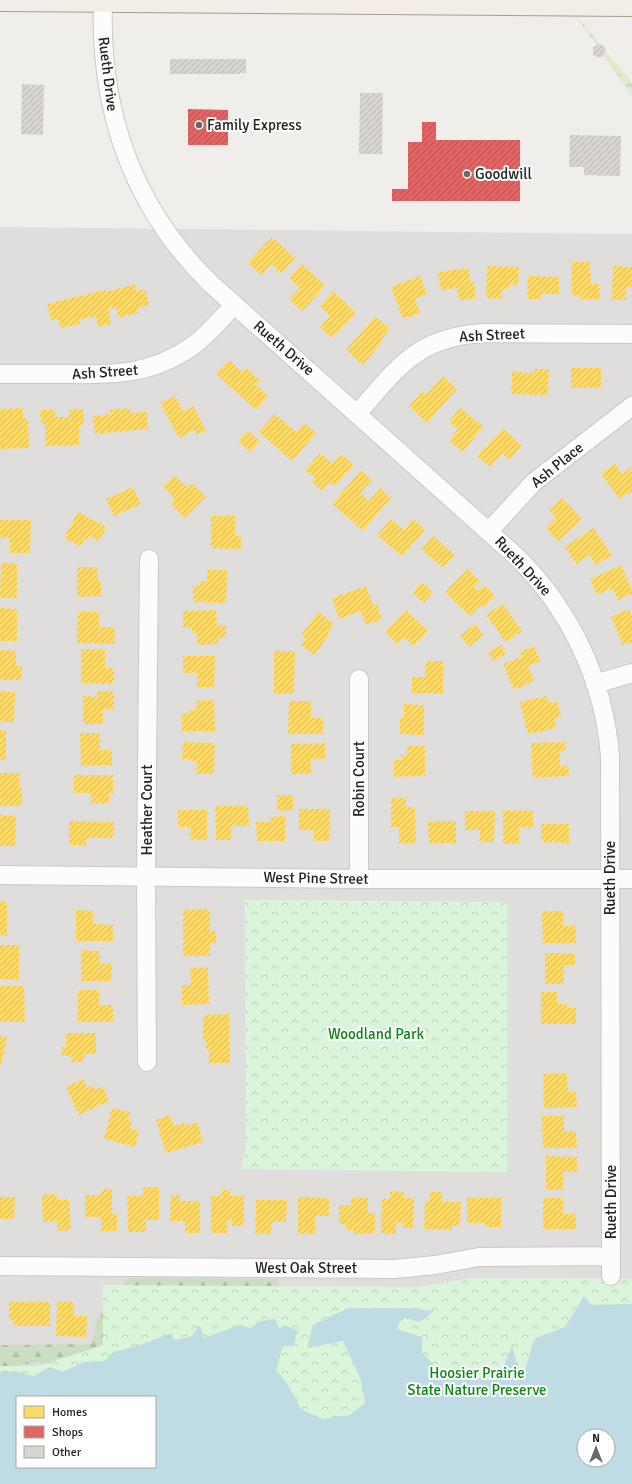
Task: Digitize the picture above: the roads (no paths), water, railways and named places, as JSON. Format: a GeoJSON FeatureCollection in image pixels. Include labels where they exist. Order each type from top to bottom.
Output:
{"type":"FeatureCollection","features":[{"type":"Feature","properties":{"kind":"main road"},"geometry":{"type":"LineString","coordinates":[[0,0],[632,5]]}},
{"type":"Feature","properties":{"kind":"street","name":"Rueth Drive"},"geometry":{"type":"LineString","coordinates":[[103,1],[102,40],[109,98],[120,138],[133,172],[155,214],[184,255],[196,270],[358,413],[529,569],[557,605],[581,646],[595,684],[602,709],[608,742],[610,880],[611,1276]]}},
{"type":"Feature","properties":{"kind":"street","name":"Ash Street"},"geometry":{"type":"LineString","coordinates":[[0,374],[106,375],[143,370],[166,361],[191,347],[206,335],[234,304]]}},
{"type":"Feature","properties":{"kind":"street","name":"Ash Street"},"geometry":{"type":"LineString","coordinates":[[358,413],[399,367],[412,355],[439,341],[470,333],[632,334]]}},
{"type":"Feature","properties":{"kind":"street","name":"Ash Place"},"geometry":{"type":"LineString","coordinates":[[489,531],[534,482],[632,406]]}},
{"type":"Feature","properties":{"kind":"street","name":"Heather Court"},"geometry":{"type":"LineString","coordinates":[[147,1062],[146,876],[149,559]]}},
{"type":"Feature","properties":{"kind":"street"},"geometry":{"type":"LineString","coordinates":[[595,684],[632,673]]}},
{"type":"Feature","properties":{"kind":"street","name":"Robin Court"},"geometry":{"type":"LineString","coordinates":[[358,879],[359,679]]}},
{"type":"Feature","properties":{"kind":"street","name":"West Pine Street"},"geometry":{"type":"LineString","coordinates":[[0,875],[358,879],[632,879]]}},
{"type":"Feature","properties":{"kind":"street","name":"West Oak Street"},"geometry":{"type":"LineString","coordinates":[[0,1266],[395,1269],[436,1265],[479,1257],[611,1256]]}},
{"type":"Feature","properties":{"kind":"water","name":"Hoosier Prairie State Nature Preserve"},"geometry":{"type":"Polygon","coordinates":[[[584,1296],[591,1305],[632,1304],[632,1484],[0,1484],[0,1372],[16,1371],[33,1376],[50,1367],[63,1372],[83,1362],[104,1361],[114,1352],[140,1345],[172,1333],[173,1340],[191,1337],[200,1325],[204,1338],[240,1325],[253,1329],[257,1322],[275,1319],[279,1329],[284,1325],[298,1331],[293,1346],[283,1346],[276,1370],[287,1383],[301,1409],[322,1419],[350,1415],[365,1403],[361,1380],[343,1341],[307,1348],[313,1325],[348,1308],[412,1308],[434,1311],[420,1322],[403,1317],[396,1329],[422,1337],[422,1353],[443,1373],[498,1381],[512,1346],[522,1381],[534,1339],[565,1327],[584,1296]]]}},
{"type":"Feature","properties":{"kind":"place","name":"Family Express"},"geometry":{"type":"Point","coordinates":[199,125]}},
{"type":"Feature","properties":{"kind":"place","name":"Goodwill"},"geometry":{"type":"Point","coordinates":[467,174]}},
{"type":"Feature","properties":{"kind":"park label","name":"Woodland Park"},"geometry":{"type":"Point","coordinates":[376,1034]}}]}
